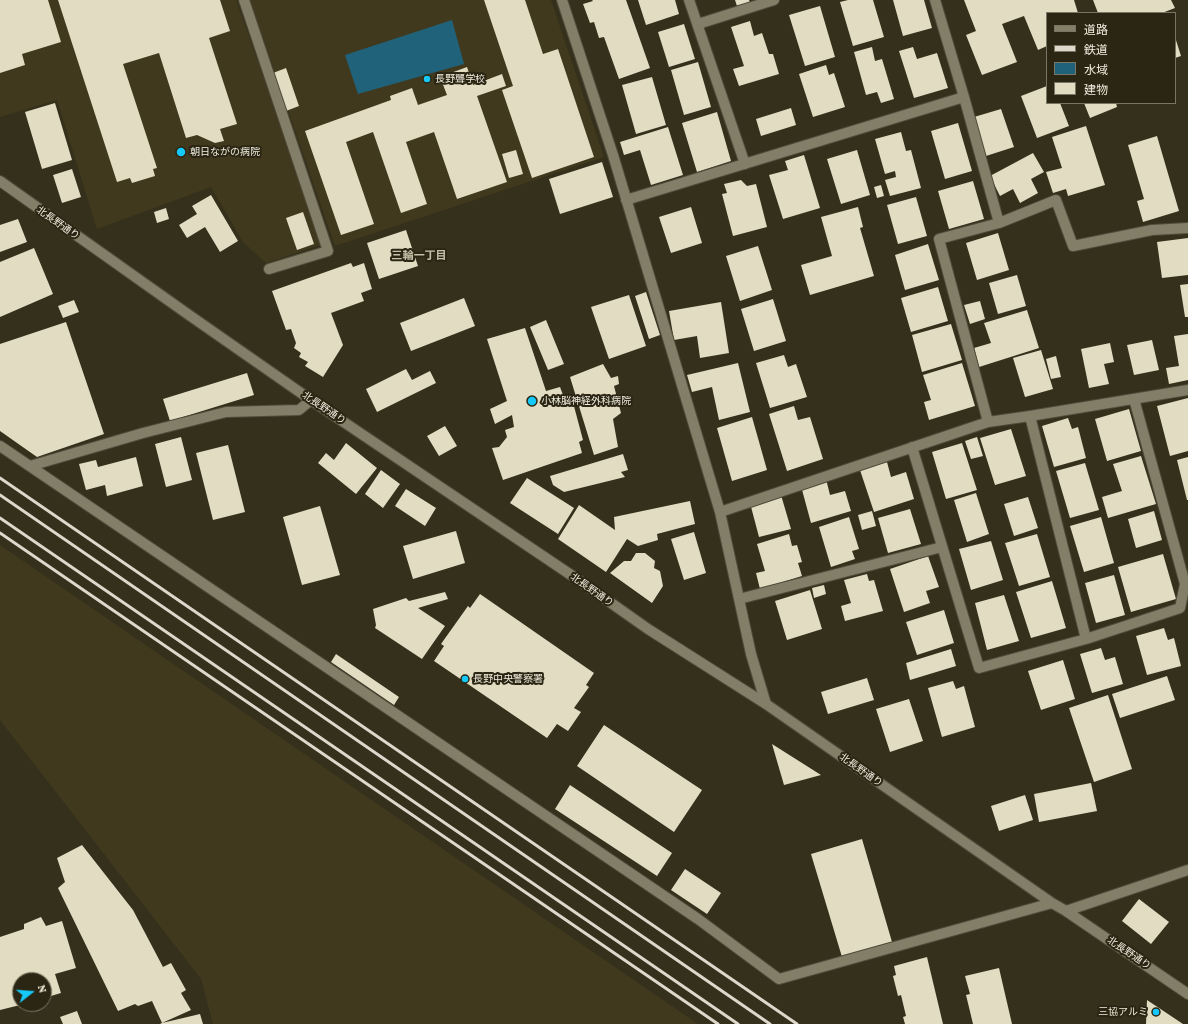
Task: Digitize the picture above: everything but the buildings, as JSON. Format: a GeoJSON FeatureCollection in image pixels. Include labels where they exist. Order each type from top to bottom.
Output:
{"type":"FeatureCollection","features":[{"type":"Feature","properties":{"kind":"street"},"geometry":{"type":"LineString","coordinates":[[244,0],[328,251],[269,269]]}},
{"type":"Feature","properties":{"kind":"street"},"geometry":{"type":"LineString","coordinates":[[562,0],[626,200],[720,512],[751,654],[766,704]]}},
{"type":"Feature","properties":{"kind":"street"},"geometry":{"type":"LineString","coordinates":[[689,0],[746,164]]}},
{"type":"Feature","properties":{"kind":"street"},"geometry":{"type":"LineString","coordinates":[[698,24],[774,0]]}},
{"type":"Feature","properties":{"kind":"street"},"geometry":{"type":"LineString","coordinates":[[935,0],[999,223]]}},
{"type":"Feature","properties":{"kind":"street"},"geometry":{"type":"LineString","coordinates":[[626,200],[964,97]]}},
{"type":"Feature","properties":{"kind":"street","name":"北長野通り"},"geometry":{"type":"LineString","coordinates":[[0,181],[195,320],[311,400],[577,579],[648,629],[766,704],[1052,903],[1188,994]]}},
{"type":"Feature","properties":{"kind":"street"},"geometry":{"type":"LineString","coordinates":[[988,422],[939,239],[999,223],[1056,200],[1073,246],[1152,230],[1188,228]]}},
{"type":"Feature","properties":{"kind":"street"},"geometry":{"type":"LineString","coordinates":[[720,512],[988,422],[1188,390]]}},
{"type":"Feature","properties":{"kind":"street"},"geometry":{"type":"LineString","coordinates":[[912,447],[979,668],[1086,639],[1180,608],[1186,583],[1134,399]]}},
{"type":"Feature","properties":{"kind":"street"},"geometry":{"type":"LineString","coordinates":[[30,466],[143,433],[226,412],[299,410],[311,400]]}},
{"type":"Feature","properties":{"kind":"street"},"geometry":{"type":"LineString","coordinates":[[1030,416],[1086,639]]}},
{"type":"Feature","properties":{"kind":"street"},"geometry":{"type":"LineString","coordinates":[[0,446],[698,919],[779,979],[1052,903]]}},
{"type":"Feature","properties":{"kind":"street"},"geometry":{"type":"LineString","coordinates":[[739,599],[942,547]]}},
{"type":"Feature","properties":{"kind":"street"},"geometry":{"type":"LineString","coordinates":[[1066,911],[1188,870]]}},
{"type":"Feature","properties":{"kind":"shaded area","name":"朝日ながの病院"},"geometry":{"type":"Polygon","coordinates":[[[0,0],[236,0],[320,245],[266,263],[243,242],[211,187],[97,229],[57,100],[0,117],[0,0]]]}},
{"type":"Feature","properties":{"kind":"shaded area","name":"長野聾学校"},"geometry":{"type":"Polygon","coordinates":[[[250,0],[551,0],[604,157],[335,246],[250,0]]]}},
{"type":"Feature","properties":{"kind":"shaded area"},"geometry":{"type":"Polygon","coordinates":[[[0,545],[698,1024],[213,1024],[201,979],[0,720],[0,545]]]}},
{"type":"Feature","properties":{"kind":"water"},"geometry":{"type":"Polygon","coordinates":[[[452,20],[464,64],[358,94],[345,55],[452,20]]]}},
{"type":"Feature","properties":{"kind":"railway"},"geometry":{"type":"LineString","coordinates":[[0,478],[797,1024]]}},
{"type":"Feature","properties":{"kind":"railway"},"geometry":{"type":"LineString","coordinates":[[0,495],[770,1024]]}},
{"type":"Feature","properties":{"kind":"railway"},"geometry":{"type":"LineString","coordinates":[[0,518],[738,1024]]}},
{"type":"Feature","properties":{"kind":"railway"},"geometry":{"type":"LineString","coordinates":[[0,533],[718,1024]]}},
{"type":"Feature","properties":{"kind":"place","name":"長野聾学校"},"geometry":{"type":"Point","coordinates":[427,79]}},
{"type":"Feature","properties":{"kind":"place","name":"朝日ながの病院"},"geometry":{"type":"Point","coordinates":[181,152]}},
{"type":"Feature","properties":{"kind":"place","name":"小林脳神経外科病院"},"geometry":{"type":"Point","coordinates":[532,401]}},
{"type":"Feature","properties":{"kind":"place","name":"長野中央警察署"},"geometry":{"type":"Point","coordinates":[465,679]}},
{"type":"Feature","properties":{"kind":"place","name":"三協アルミ"},"geometry":{"type":"Point","coordinates":[1156,1012]}},
{"type":"Feature","properties":{"kind":"district","name":"三輪一丁目"},"geometry":{"type":"Point","coordinates":[419,256]}}]}
